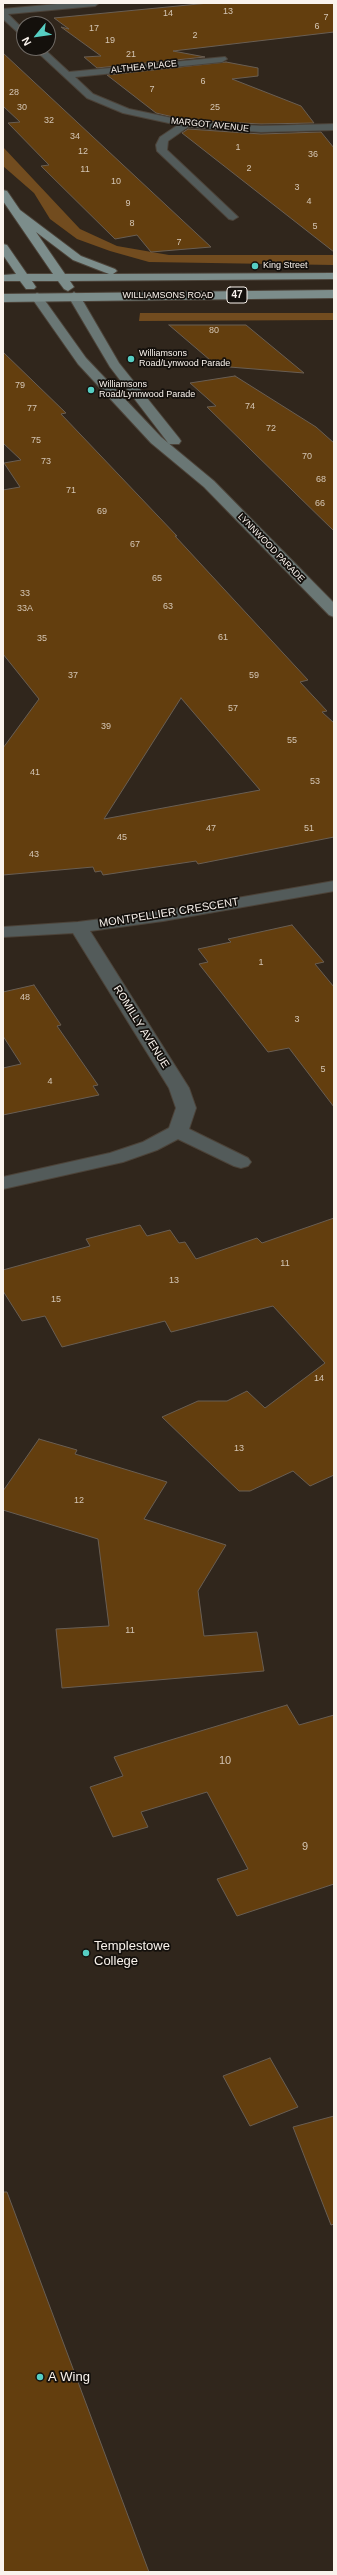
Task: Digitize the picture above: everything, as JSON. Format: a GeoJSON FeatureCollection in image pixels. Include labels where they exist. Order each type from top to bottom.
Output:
{"type":"FeatureCollection","features":[{"type":"Feature","properties":{"kind":"main road"},"geometry":{"type":"LineString","coordinates":[[3,194],[74,296]]}},
{"type":"Feature","properties":{"kind":"main road"},"geometry":{"type":"LineString","coordinates":[[16,212],[77,258],[103,270],[144,277]]}},
{"type":"Feature","properties":{"kind":"main road"},"geometry":{"type":"LineString","coordinates":[[4,252],[37,297]]}},
{"type":"Feature","properties":{"kind":"main road","name":"WILLIAMSONS ROAD"},"geometry":{"type":"LineString","coordinates":[[3,278],[334,276]]}},
{"type":"Feature","properties":{"kind":"main road","name":"WILLIAMSONS ROAD"},"geometry":{"type":"LineString","coordinates":[[3,298],[334,294]]}},
{"type":"Feature","properties":{"kind":"main road","name":"LYNNWOOD PARADE"},"geometry":{"type":"LineString","coordinates":[[74,296],[114,364],[209,484],[334,612]]}},
{"type":"Feature","properties":{"kind":"main road","name":"LYNNWOOD PARADE"},"geometry":{"type":"LineString","coordinates":[[37,297],[82,361],[156,440],[209,484]]}},
{"type":"Feature","properties":{"kind":"street"},"geometry":{"type":"LineString","coordinates":[[3,13],[95,3]]}},
{"type":"Feature","properties":{"kind":"street"},"geometry":{"type":"LineString","coordinates":[[3,13],[16,27]]}},
{"type":"Feature","properties":{"kind":"street","name":"MARGOT AVENUE"},"geometry":{"type":"LineString","coordinates":[[46,56],[90,96],[111,106],[186,124],[262,129],[334,127]]}},
{"type":"Feature","properties":{"kind":"street","name":"ALTHEA PLACE"},"geometry":{"type":"LineString","coordinates":[[66,75],[222,59]]}},
{"type":"Feature","properties":{"kind":"street"},"geometry":{"type":"LineString","coordinates":[[186,124],[164,139],[160,145],[162,151],[233,217]]}},
{"type":"Feature","properties":{"kind":"street","name":"MONTPELLIER CRESCENT"},"geometry":{"type":"LineString","coordinates":[[3,932],[78,927],[163,916],[334,886]]}},
{"type":"Feature","properties":{"kind":"street","name":"ROMILLY AVENUE"},"geometry":{"type":"LineString","coordinates":[[78,927],[179,1088],[186,1108],[178,1131]]}},
{"type":"Feature","properties":{"kind":"street"},"geometry":{"type":"LineString","coordinates":[[3,1183],[116,1158],[150,1146],[178,1131],[242,1162]]}},
{"type":"Feature","properties":{"kind":"shaded area"},"geometry":{"type":"Polygon","coordinates":[[[3,147],[80,229],[117,246],[169,255],[334,255],[334,265],[149,262],[110,251],[77,239],[50,219],[34,193],[3,166],[3,147]]]}},
{"type":"Feature","properties":{"kind":"shaded area"},"geometry":{"type":"Polygon","coordinates":[[[140,313],[334,313],[334,320],[139,321],[140,313]]]}},
{"type":"Feature","properties":{"kind":"building"},"geometry":{"type":"Polygon","coordinates":[[[209,3],[334,3],[334,32],[173,51],[205,57],[97,68],[84,57],[101,56],[61,27],[69,29],[56,19],[56,18],[209,3]]]}},
{"type":"Feature","properties":{"kind":"building"},"geometry":{"type":"Polygon","coordinates":[[[3,53],[211,247],[151,252],[137,235],[115,239],[41,166],[49,165],[8,123],[20,122],[3,106],[3,53]]]}},
{"type":"Feature","properties":{"kind":"building"},"geometry":{"type":"Polygon","coordinates":[[[226,62],[258,68],[258,76],[232,79],[301,106],[314,123],[261,124],[186,120],[156,113],[107,75],[226,62]]]}},
{"type":"Feature","properties":{"kind":"building"},"geometry":{"type":"Polygon","coordinates":[[[188,129],[261,134],[321,132],[334,148],[334,252],[182,133],[188,129]]]}},
{"type":"Feature","properties":{"kind":"building"},"geometry":{"type":"Polygon","coordinates":[[[169,325],[246,325],[304,373],[217,366],[169,325]]]}},
{"type":"Feature","properties":{"kind":"building"},"geometry":{"type":"Polygon","coordinates":[[[3,352],[66,413],[61,414],[177,536],[175,536],[308,680],[300,682],[327,711],[322,712],[334,723],[334,837],[198,864],[196,861],[103,875],[101,871],[95,872],[93,867],[3,875],[3,748],[39,699],[3,654],[3,490],[20,487],[4,463],[21,460],[3,443],[3,352]],[[181,698],[104,819],[260,790],[181,698]]]}},
{"type":"Feature","properties":{"kind":"building"},"geometry":{"type":"Polygon","coordinates":[[[235,376],[316,427],[334,443],[334,531],[207,407],[216,406],[190,383],[235,376]]]}},
{"type":"Feature","properties":{"kind":"building"},"geometry":{"type":"Polygon","coordinates":[[[292,925],[324,962],[315,964],[334,987],[334,1107],[289,1048],[268,1052],[199,964],[208,962],[198,949],[231,942],[228,939],[292,925]]]}},
{"type":"Feature","properties":{"kind":"building"},"geometry":{"type":"Polygon","coordinates":[[[34,985],[61,1025],[57,1026],[98,1085],[93,1086],[99,1095],[3,1115],[3,1068],[21,1064],[3,1036],[3,992],[34,985]]]}},
{"type":"Feature","properties":{"kind":"building"},"geometry":{"type":"Polygon","coordinates":[[[334,1218],[334,1475],[310,1486],[293,1471],[250,1491],[239,1491],[162,1417],[198,1401],[227,1401],[247,1391],[265,1408],[325,1363],[273,1306],[171,1332],[165,1321],[62,1347],[45,1316],[22,1321],[3,1291],[3,1270],[90,1246],[86,1239],[140,1225],[147,1236],[170,1230],[179,1243],[185,1242],[196,1259],[257,1238],[262,1243],[334,1218]]]}},
{"type":"Feature","properties":{"kind":"building"},"geometry":{"type":"Polygon","coordinates":[[[39,1439],[77,1450],[75,1454],[167,1482],[144,1519],[226,1545],[198,1591],[204,1636],[257,1632],[264,1671],[62,1688],[56,1629],[109,1626],[98,1539],[3,1510],[3,1491],[39,1439]]]}},
{"type":"Feature","properties":{"kind":"building"},"geometry":{"type":"Polygon","coordinates":[[[287,1705],[299,1725],[334,1715],[334,1884],[237,1916],[217,1879],[248,1869],[207,1792],[141,1812],[148,1827],[113,1837],[90,1787],[123,1776],[114,1757],[287,1705]]]}},
{"type":"Feature","properties":{"kind":"building"},"geometry":{"type":"Polygon","coordinates":[[[270,2058],[298,2107],[250,2126],[223,2076],[270,2058]]]}},
{"type":"Feature","properties":{"kind":"building"},"geometry":{"type":"Polygon","coordinates":[[[334,2116],[334,2224],[331,2225],[293,2127],[334,2116]]]}},
{"type":"Feature","properties":{"kind":"building","name":"A Wing"},"geometry":{"type":"Polygon","coordinates":[[[3,2192],[7,2192],[149,2572],[3,2572],[3,2192]]]}},
{"type":"Feature","properties":{"kind":"place","name":"King Street"},"geometry":{"type":"Point","coordinates":[255,266]}},
{"type":"Feature","properties":{"kind":"place","name":"Williamsons Road/Lynwood Parade"},"geometry":{"type":"Point","coordinates":[131,359]}},
{"type":"Feature","properties":{"kind":"place","name":"Williamsons Road/Lynnwood Parade"},"geometry":{"type":"Point","coordinates":[91,390]}},
{"type":"Feature","properties":{"kind":"place","name":"Templestowe College"},"geometry":{"type":"Point","coordinates":[86,1953]}},
{"type":"Feature","properties":{"kind":"place","name":"A Wing"},"geometry":{"type":"Point","coordinates":[40,2377]}}]}
